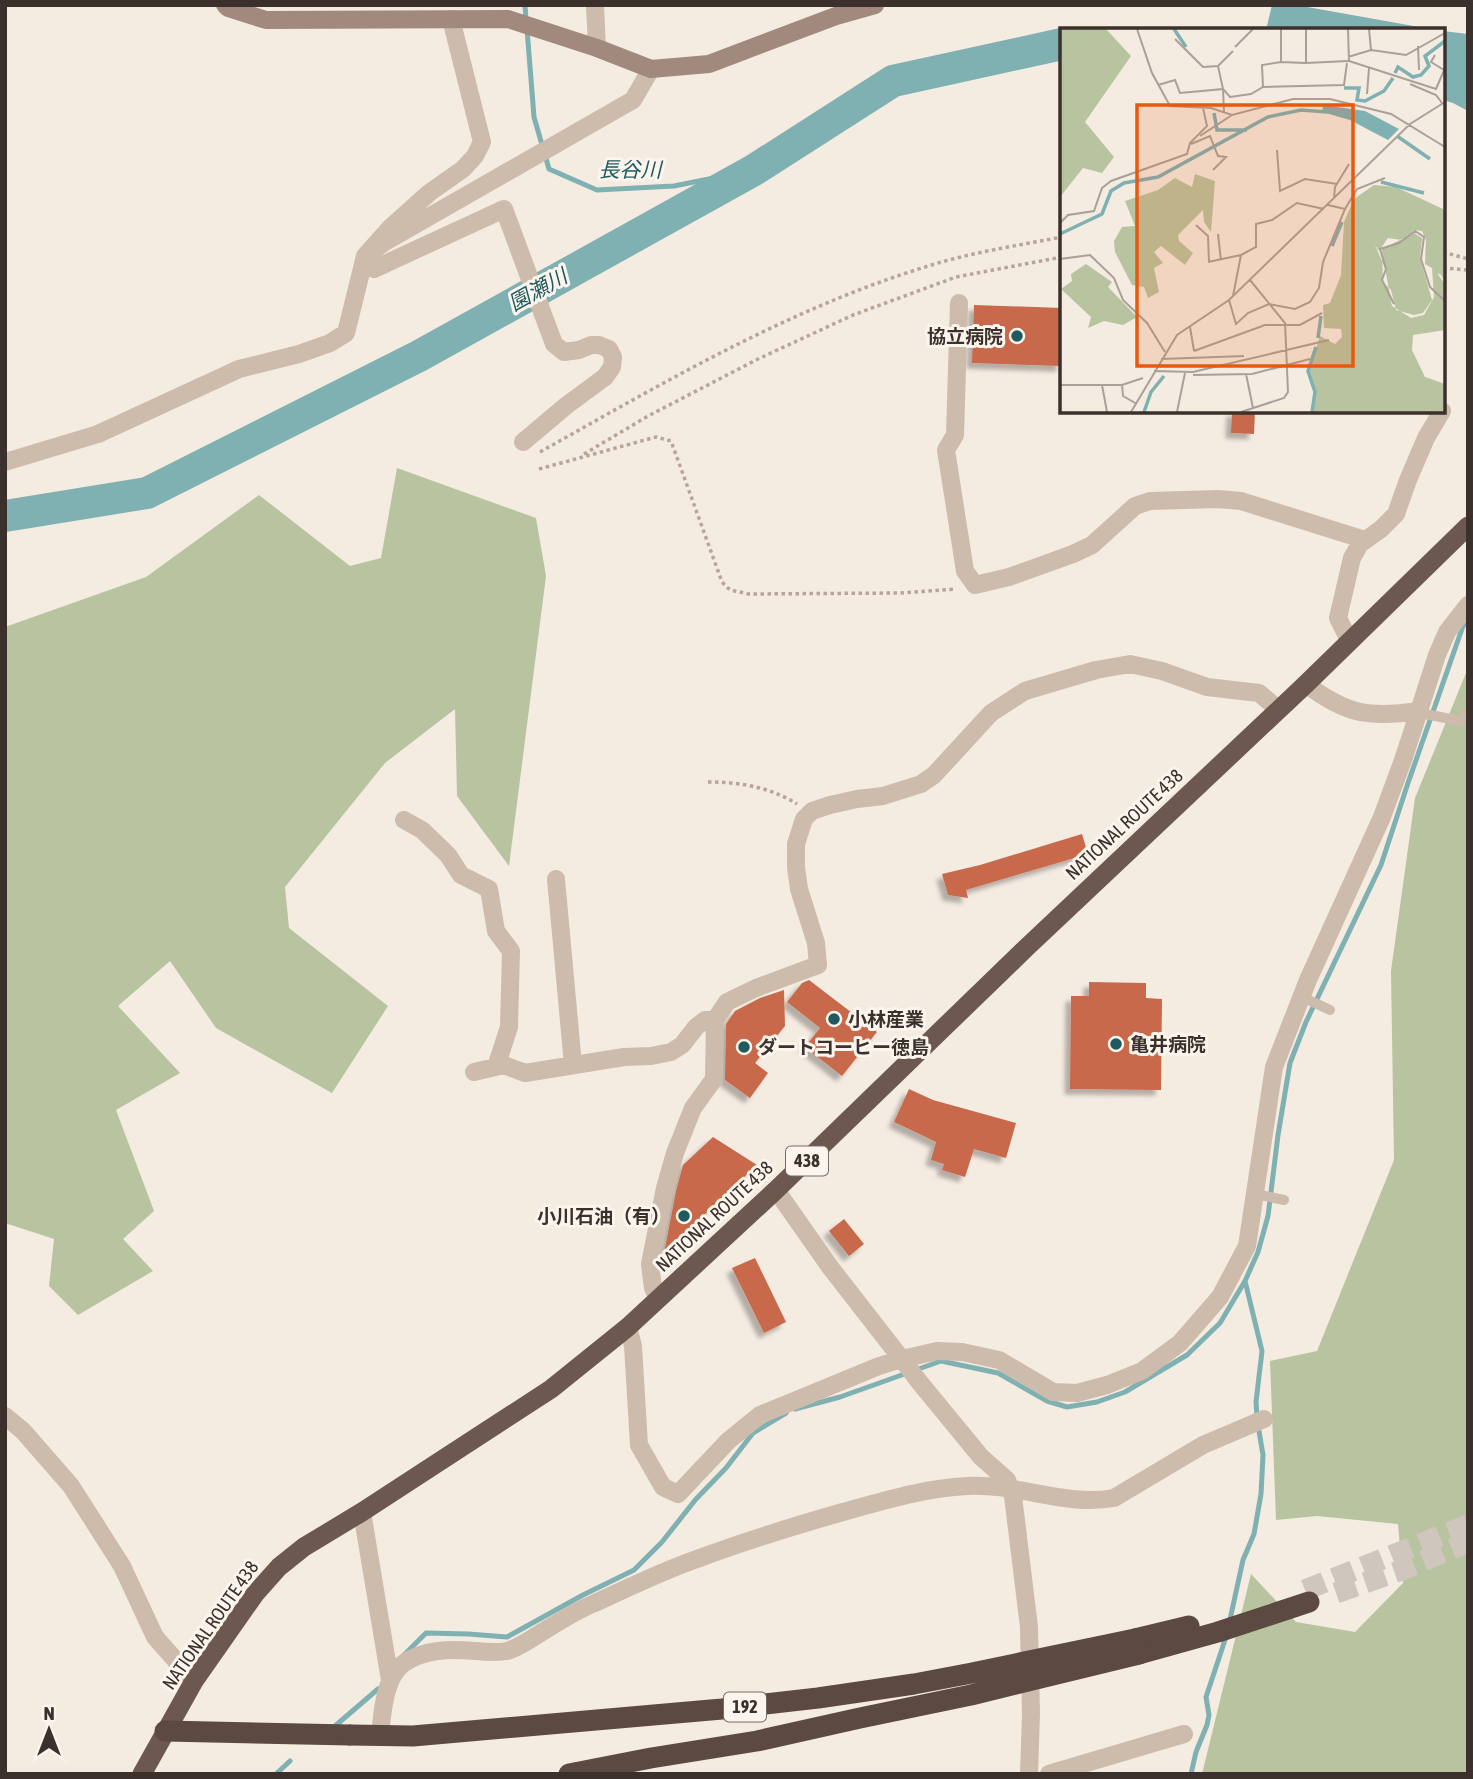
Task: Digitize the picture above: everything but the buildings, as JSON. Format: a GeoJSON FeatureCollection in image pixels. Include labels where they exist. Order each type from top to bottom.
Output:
{"type":"FeatureCollection","features":[{"type":"Feature","properties":{"kind":"highway","name":"NATIONAL ROUTE 438"},"geometry":{"type":"LineString","coordinates":[[142,1774],[194,1681],[255,1594],[279,1567],[304,1547],[551,1389],[628,1327],[776,1191],[1468,526]]}},
{"type":"Feature","properties":{"kind":"highway","name":"192"},"geometry":{"type":"LineString","coordinates":[[569,1774],[757,1741],[984,1692],[1137,1646],[1186,1627],[1260,1612],[1307,1596]]}},
{"type":"Feature","properties":{"kind":"highway","name":"192"},"geometry":{"type":"LineString","coordinates":[[165,1731],[426,1734],[722,1709],[818,1698],[1137,1646]]}},
{"type":"Feature","properties":{"kind":"main road"},"geometry":{"type":"LineString","coordinates":[[225,5],[266,20],[508,19],[651,69],[709,64],[836,16],[875,5]]}},
{"type":"Feature","properties":{"kind":"street"},"geometry":{"type":"LineString","coordinates":[[595,5],[597,48]]}},
{"type":"Feature","properties":{"kind":"street"},"geometry":{"type":"LineString","coordinates":[[5,462],[98,434],[239,369],[299,354],[331,343],[346,333],[365,256],[390,228],[429,193],[463,169],[475,156],[481,142],[451,19]]}},
{"type":"Feature","properties":{"kind":"street"},"geometry":{"type":"LineString","coordinates":[[365,256],[633,100],[651,69]]}},
{"type":"Feature","properties":{"kind":"street"},"geometry":{"type":"LineString","coordinates":[[365,256],[374,268],[504,209],[554,344],[564,352],[599,345],[609,349],[613,357],[612,367],[605,377],[523,442]]}},
{"type":"Feature","properties":{"kind":"street"},"geometry":{"type":"LineString","coordinates":[[959,303],[955,435],[946,450],[965,571],[975,585],[1009,577],[1092,545],[1135,506],[1150,501],[1218,499],[1241,502],[1365,540]]}},
{"type":"Feature","properties":{"kind":"street"},"geometry":{"type":"LineString","coordinates":[[1350,642],[1338,618],[1352,558],[1360,544],[1396,514],[1426,438],[1441,413]]}},
{"type":"Feature","properties":{"kind":"street"},"geometry":{"type":"LineString","coordinates":[[628,1327],[633,1346],[639,1445],[663,1487],[678,1494],[727,1441],[760,1415],[902,1359],[937,1351],[962,1352],[999,1360],[1053,1392],[1077,1393],[1142,1371],[1180,1343],[1220,1297],[1247,1246],[1274,1067],[1302,996],[1382,817],[1422,712],[1437,655],[1447,632],[1468,605]]}},
{"type":"Feature","properties":{"kind":"street"},"geometry":{"type":"LineString","coordinates":[[658,1299],[653,1288],[650,1264],[665,1188],[675,1153],[693,1108],[714,1079],[715,1020],[727,1002],[818,965],[816,943],[799,889],[796,867],[796,844],[804,819],[812,811],[830,805],[883,796],[920,784],[934,775],[990,713],[1007,702],[1026,691],[1097,670],[1130,664],[1162,671],[1207,687],[1259,692],[1278,709]]}},
{"type":"Feature","properties":{"kind":"street"},"geometry":{"type":"LineString","coordinates":[[1306,684],[1326,699],[1366,714],[1422,712]]}},
{"type":"Feature","properties":{"kind":"street"},"geometry":{"type":"LineString","coordinates":[[404,820],[422,830],[439,846],[461,875],[489,889],[496,931],[511,951],[509,1027],[496,1067]]}},
{"type":"Feature","properties":{"kind":"street"},"geometry":{"type":"LineString","coordinates":[[556,879],[573,1065]]}},
{"type":"Feature","properties":{"kind":"street"},"geometry":{"type":"LineString","coordinates":[[474,1072],[504,1065],[525,1073],[671,1052],[682,1045],[705,1020],[715,1020]]}},
{"type":"Feature","properties":{"kind":"street"},"geometry":{"type":"LineString","coordinates":[[776,1191],[830,1267],[921,1384],[981,1457],[1007,1480],[1014,1508],[1029,1627],[1030,1774]]}},
{"type":"Feature","properties":{"kind":"street"},"geometry":{"type":"LineString","coordinates":[[5,1416],[23,1431],[71,1486],[122,1566],[155,1637],[194,1681]]}},
{"type":"Feature","properties":{"kind":"street"},"geometry":{"type":"LineString","coordinates":[[390,1680],[401,1665],[421,1654],[442,1650],[493,1653],[508,1651],[583,1608],[695,1559],[797,1525],[877,1503],[968,1486],[1010,1489],[1083,1501],[1114,1498],[1203,1445],[1264,1419]]}},
{"type":"Feature","properties":{"kind":"street"},"geometry":{"type":"LineString","coordinates":[[362,1512],[390,1680],[382,1718]]}},
{"type":"Feature","properties":{"kind":"street"},"geometry":{"type":"LineString","coordinates":[[1049,1774],[1185,1734]]}},
{"type":"Feature","properties":{"kind":"lane"},"geometry":{"type":"LineString","coordinates":[[1422,712],[1461,721],[1468,711]]}},
{"type":"Feature","properties":{"kind":"lane"},"geometry":{"type":"LineString","coordinates":[[1302,996],[1330,1010]]}},
{"type":"Feature","properties":{"kind":"lane"},"geometry":{"type":"LineString","coordinates":[[1255,1194],[1284,1200]]}},
{"type":"Feature","properties":{"kind":"path"},"geometry":{"type":"LineString","coordinates":[[541,452],[736,346],[841,297],[923,267],[991,250],[1060,237]]}},
{"type":"Feature","properties":{"kind":"path"},"geometry":{"type":"LineString","coordinates":[[1445,252],[1468,258]]}},
{"type":"Feature","properties":{"kind":"path"},"geometry":{"type":"LineString","coordinates":[[579,457],[684,397],[853,315],[956,277],[1060,257]]}},
{"type":"Feature","properties":{"kind":"path"},"geometry":{"type":"LineString","coordinates":[[1445,268],[1468,270]]}},
{"type":"Feature","properties":{"kind":"path"},"geometry":{"type":"LineString","coordinates":[[539,469],[656,438],[671,441],[722,582],[730,590],[749,594],[899,593],[975,585]]}},
{"type":"Feature","properties":{"kind":"path"},"geometry":{"type":"LineString","coordinates":[[708,782],[757,787],[785,797],[800,806],[808,815]]}},
{"type":"Feature","properties":{"kind":"green space"},"geometry":{"type":"Polygon","coordinates":[[[397,468],[536,518],[546,576],[509,866],[457,796],[455,709],[385,763],[285,887],[289,928],[388,1006],[332,1093],[216,1028],[170,961],[118,1006],[180,1073],[116,1110],[154,1211],[123,1239],[153,1271],[78,1315],[49,1286],[54,1239],[5,1223],[5,627],[146,577],[259,495],[350,566],[381,558],[397,468]]]}},
{"type":"Feature","properties":{"kind":"green space"},"geometry":{"type":"Polygon","coordinates":[[[1468,668],[1468,704],[1464,709],[1468,713],[1468,1774],[1202,1774],[1251,1574],[1296,1622],[1355,1632],[1403,1583],[1398,1524],[1317,1516],[1276,1520],[1270,1361],[1317,1351],[1394,1160],[1391,971],[1415,798],[1468,668]]]}},
{"type":"Feature","properties":{"kind":"water"},"geometry":{"type":"Polygon","coordinates":[[[1272,5],[1296,5],[1425,28],[1266,28],[1272,5]]]}},
{"type":"Feature","properties":{"kind":"water"},"geometry":{"type":"Polygon","coordinates":[[[1445,31],[1468,34],[1468,111],[1445,101],[1445,31]]]}},
{"type":"Feature","properties":{"kind":"waterway","name":"長谷川"},"geometry":{"type":"LineString","coordinates":[[525,5],[526,20]]}},
{"type":"Feature","properties":{"kind":"waterway","name":"長谷川"},"geometry":{"type":"LineString","coordinates":[[527,29],[534,117],[549,169],[597,190],[674,186],[754,170]]}},
{"type":"Feature","properties":{"kind":"waterway","name":"園瀬川"},"geometry":{"type":"LineString","coordinates":[[5,516],[147,493],[419,356],[754,170],[893,81],[1060,44]]}},
{"type":"Feature","properties":{"kind":"waterway"},"geometry":{"type":"LineString","coordinates":[[795,1409],[840,1397],[941,1361],[998,1373],[1047,1401],[1067,1407],[1097,1402],[1125,1392],[1187,1355],[1220,1323],[1245,1281],[1258,1252],[1268,1216],[1290,1063],[1306,1022],[1381,865],[1463,626],[1468,621]]}},
{"type":"Feature","properties":{"kind":"waterway"},"geometry":{"type":"LineString","coordinates":[[1245,1281],[1262,1351],[1257,1416]]}},
{"type":"Feature","properties":{"kind":"waterway"},"geometry":{"type":"LineString","coordinates":[[403,1656],[426,1633],[507,1637],[634,1570],[662,1542],[753,1433],[786,1413]]}},
{"type":"Feature","properties":{"kind":"waterway"},"geometry":{"type":"LineString","coordinates":[[1229,1624],[1243,1560],[1254,1534],[1261,1494],[1263,1455],[1259,1431]]}},
{"type":"Feature","properties":{"kind":"waterway"},"geometry":{"type":"LineString","coordinates":[[1191,1774],[1209,1715],[1206,1697],[1226,1637]]}},
{"type":"Feature","properties":{"kind":"waterway"},"geometry":{"type":"LineString","coordinates":[[335,1726],[378,1689]]}},
{"type":"Feature","properties":{"kind":"waterway"},"geometry":{"type":"LineString","coordinates":[[276,1774],[290,1761]]}},
{"type":"Feature","properties":{"kind":"tunnel"},"geometry":{"type":"LineString","coordinates":[[1305,1590],[1468,1525]]}},
{"type":"Feature","properties":{"kind":"tunnel"},"geometry":{"type":"LineString","coordinates":[[1336,1593],[1399,1571],[1468,1542]]}},
{"type":"Feature","properties":{"kind":"place","name":"協立病院"},"geometry":{"type":"Point","coordinates":[1017,336]}},
{"type":"Feature","properties":{"kind":"place","name":"小林産業"},"geometry":{"type":"Point","coordinates":[834,1019]}},
{"type":"Feature","properties":{"kind":"place","name":"亀井病院"},"geometry":{"type":"Point","coordinates":[1116,1044]}},
{"type":"Feature","properties":{"kind":"place","name":"ダートコーヒー徳島"},"geometry":{"type":"Point","coordinates":[744,1047]}},
{"type":"Feature","properties":{"kind":"place","name":"小川石油（有）"},"geometry":{"type":"Point","coordinates":[684,1216]}}]}
